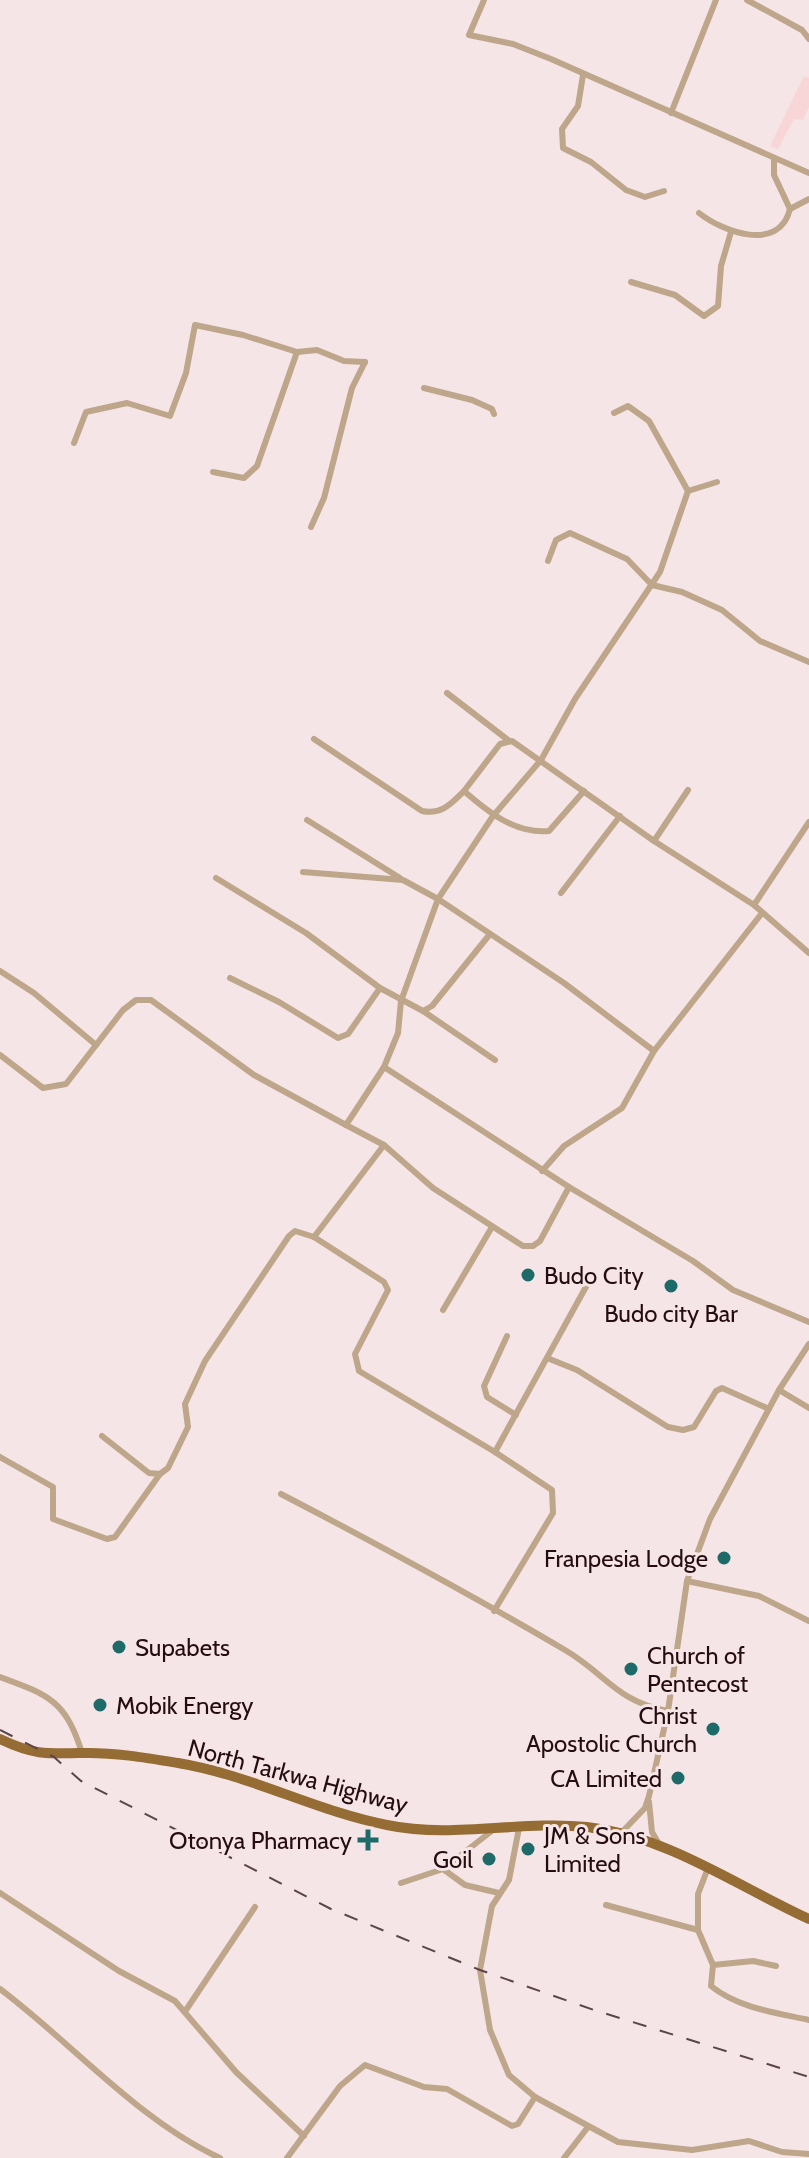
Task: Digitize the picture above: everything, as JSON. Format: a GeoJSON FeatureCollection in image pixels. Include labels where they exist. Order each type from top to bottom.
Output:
{"type":"FeatureCollection","features":[{"type":"Feature","properties":{"kind":"main road","name":"North Tarkwa Highway"},"geometry":{"type":"LineString","coordinates":[[0,1739],[54,1757],[82,1753],[178,1763],[241,1776],[389,1826],[493,1830],[582,1827],[622,1832],[659,1844],[809,1919]]}},
{"type":"Feature","properties":{"kind":"street"},"geometry":{"type":"LineString","coordinates":[[484,0],[469,35],[513,44],[809,173]]}},
{"type":"Feature","properties":{"kind":"street"},"geometry":{"type":"LineString","coordinates":[[671,113],[716,0]]}},
{"type":"Feature","properties":{"kind":"street"},"geometry":{"type":"LineString","coordinates":[[747,0],[802,30],[809,39]]}},
{"type":"Feature","properties":{"kind":"street"},"geometry":{"type":"LineString","coordinates":[[583,75],[578,106],[562,129],[563,148],[591,162],[626,190],[645,197],[664,191]]}},
{"type":"Feature","properties":{"kind":"street"},"geometry":{"type":"LineString","coordinates":[[699,213],[731,232],[771,233],[787,219],[790,209],[774,175],[774,160]]}},
{"type":"Feature","properties":{"kind":"street"},"geometry":{"type":"LineString","coordinates":[[790,209],[809,199]]}},
{"type":"Feature","properties":{"kind":"street"},"geometry":{"type":"LineString","coordinates":[[631,282],[675,295],[704,316],[713,313],[718,306],[721,266],[731,232]]}},
{"type":"Feature","properties":{"kind":"street"},"geometry":{"type":"LineString","coordinates":[[74,443],[86,412],[127,403],[170,416],[186,373],[195,325],[243,335],[297,352],[317,350],[344,361],[365,362],[352,388],[324,498],[311,527]]}},
{"type":"Feature","properties":{"kind":"street"},"geometry":{"type":"LineString","coordinates":[[213,472],[244,478],[257,466],[297,352]]}},
{"type":"Feature","properties":{"kind":"street"},"geometry":{"type":"LineString","coordinates":[[424,388],[472,400],[492,409],[494,414]]}},
{"type":"Feature","properties":{"kind":"street"},"geometry":{"type":"LineString","coordinates":[[346,1125],[384,1067],[398,1033],[401,1001],[438,899],[493,816],[541,760],[575,699],[660,572],[688,491],[649,421],[628,406],[614,413]]}},
{"type":"Feature","properties":{"kind":"street"},"geometry":{"type":"LineString","coordinates":[[688,491],[717,482]]}},
{"type":"Feature","properties":{"kind":"street"},"geometry":{"type":"LineString","coordinates":[[548,561],[556,540],[570,533],[627,559],[652,585],[682,592],[722,610],[734,616],[748,634],[809,662]]}},
{"type":"Feature","properties":{"kind":"street"},"geometry":{"type":"LineString","coordinates":[[447,693],[508,740],[654,841],[754,905],[809,953]]}},
{"type":"Feature","properties":{"kind":"street"},"geometry":{"type":"LineString","coordinates":[[314,739],[422,811],[433,813],[445,809],[464,791],[500,744],[508,740]]}},
{"type":"Feature","properties":{"kind":"street"},"geometry":{"type":"LineString","coordinates":[[654,841],[688,790]]}},
{"type":"Feature","properties":{"kind":"street"},"geometry":{"type":"LineString","coordinates":[[464,791],[493,816],[526,830],[549,831],[584,791]]}},
{"type":"Feature","properties":{"kind":"street"},"geometry":{"type":"LineString","coordinates":[[561,893],[620,816]]}},
{"type":"Feature","properties":{"kind":"street"},"geometry":{"type":"LineString","coordinates":[[307,820],[438,899],[596,1005],[654,1051]]}},
{"type":"Feature","properties":{"kind":"street"},"geometry":{"type":"LineString","coordinates":[[754,905],[809,822]]}},
{"type":"Feature","properties":{"kind":"street"},"geometry":{"type":"LineString","coordinates":[[303,872],[403,880]]}},
{"type":"Feature","properties":{"kind":"street"},"geometry":{"type":"LineString","coordinates":[[216,878],[306,933],[380,988],[423,1011],[495,1060]]}},
{"type":"Feature","properties":{"kind":"street"},"geometry":{"type":"LineString","coordinates":[[542,1171],[564,1146],[622,1108],[654,1051],[762,913]]}},
{"type":"Feature","properties":{"kind":"street"},"geometry":{"type":"LineString","coordinates":[[423,1011],[432,1006],[490,934]]}},
{"type":"Feature","properties":{"kind":"street"},"geometry":{"type":"LineString","coordinates":[[0,971],[34,993],[96,1045]]}},
{"type":"Feature","properties":{"kind":"street"},"geometry":{"type":"LineString","coordinates":[[230,978],[279,1002],[338,1038],[348,1034],[380,988]]}},
{"type":"Feature","properties":{"kind":"street"},"geometry":{"type":"LineString","coordinates":[[0,1055],[43,1088],[66,1084],[123,1010],[136,1000],[151,1000],[254,1075],[384,1145],[433,1188],[523,1246],[533,1246],[540,1241],[569,1187]]}},
{"type":"Feature","properties":{"kind":"street"},"geometry":{"type":"LineString","coordinates":[[384,1067],[542,1171],[693,1261],[733,1290],[809,1322]]}},
{"type":"Feature","properties":{"kind":"street"},"geometry":{"type":"LineString","coordinates":[[314,1237],[384,1145]]}},
{"type":"Feature","properties":{"kind":"street"},"geometry":{"type":"LineString","coordinates":[[443,1310],[492,1227]]}},
{"type":"Feature","properties":{"kind":"street"},"geometry":{"type":"LineString","coordinates":[[0,1457],[53,1487],[53,1519],[107,1539],[115,1537],[160,1474],[168,1468],[188,1427],[185,1404],[205,1361],[295,1231],[314,1237],[384,1282],[388,1290],[355,1354],[359,1371],[495,1452],[552,1490],[555,1502],[553,1513],[494,1611]]}},
{"type":"Feature","properties":{"kind":"street"},"geometry":{"type":"LineString","coordinates":[[495,1452],[587,1285]]}},
{"type":"Feature","properties":{"kind":"street"},"geometry":{"type":"LineString","coordinates":[[507,1336],[484,1386],[487,1397],[516,1415]]}},
{"type":"Feature","properties":{"kind":"street"},"geometry":{"type":"LineString","coordinates":[[622,1832],[645,1808],[649,1796],[668,1711],[687,1581],[710,1519],[779,1390],[809,1344]]}},
{"type":"Feature","properties":{"kind":"street"},"geometry":{"type":"LineString","coordinates":[[547,1358],[577,1370],[668,1427],[688,1430],[694,1427],[716,1391],[722,1388],[769,1409]]}},
{"type":"Feature","properties":{"kind":"street"},"geometry":{"type":"LineString","coordinates":[[779,1390],[809,1408]]}},
{"type":"Feature","properties":{"kind":"street"},"geometry":{"type":"LineString","coordinates":[[102,1436],[149,1473],[160,1474]]}},
{"type":"Feature","properties":{"kind":"street"},"geometry":{"type":"LineString","coordinates":[[281,1494],[399,1555],[563,1649],[634,1703],[668,1711]]}},
{"type":"Feature","properties":{"kind":"street"},"geometry":{"type":"LineString","coordinates":[[687,1581],[759,1596],[809,1621]]}},
{"type":"Feature","properties":{"kind":"street"},"geometry":{"type":"LineString","coordinates":[[0,1677],[54,1700],[74,1727],[82,1753]]}},
{"type":"Feature","properties":{"kind":"street"},"geometry":{"type":"LineString","coordinates":[[649,1796],[652,1832],[659,1844]]}},
{"type":"Feature","properties":{"kind":"street"},"geometry":{"type":"LineString","coordinates":[[519,1828],[509,1880],[492,1906],[480,1978],[495,2047],[509,2075],[535,2097],[618,2142],[670,2150],[749,2141],[782,2152],[809,2154]]}},
{"type":"Feature","properties":{"kind":"street"},"geometry":{"type":"LineString","coordinates":[[401,1883],[443,1869],[493,1830]]}},
{"type":"Feature","properties":{"kind":"street"},"geometry":{"type":"LineString","coordinates":[[708,1868],[698,1894],[698,1930],[713,1965],[711,1986],[756,2008],[809,2020]]}},
{"type":"Feature","properties":{"kind":"street"},"geometry":{"type":"LineString","coordinates":[[443,1869],[465,1885],[499,1893]]}},
{"type":"Feature","properties":{"kind":"street"},"geometry":{"type":"LineString","coordinates":[[0,1893],[186,2010],[236,2072],[304,2136]]}},
{"type":"Feature","properties":{"kind":"street"},"geometry":{"type":"LineString","coordinates":[[606,1905],[698,1930]]}},
{"type":"Feature","properties":{"kind":"street"},"geometry":{"type":"LineString","coordinates":[[186,2010],[255,1907]]}},
{"type":"Feature","properties":{"kind":"street"},"geometry":{"type":"LineString","coordinates":[[713,1965],[753,1961],[776,1966]]}},
{"type":"Feature","properties":{"kind":"street"},"geometry":{"type":"LineString","coordinates":[[0,1989],[146,2113],[174,2133],[220,2158]]}},
{"type":"Feature","properties":{"kind":"street"},"geometry":{"type":"LineString","coordinates":[[287,2158],[340,2086],[365,2065],[424,2087],[447,2089],[512,2126],[518,2124],[535,2097]]}},
{"type":"Feature","properties":{"kind":"street"},"geometry":{"type":"LineString","coordinates":[[564,2158],[588,2127]]}},
{"type":"Feature","properties":{"kind":"shaded area"},"geometry":{"type":"Polygon","coordinates":[[[804,76],[809,78],[809,107],[803,120],[794,119],[778,149],[770,146],[804,76]]]}},
{"type":"Feature","properties":{"kind":"railway"},"geometry":{"type":"LineString","coordinates":[[0,1730],[54,1757],[81,1781],[331,1909],[480,1970],[594,2010],[809,2077]]}},
{"type":"Feature","properties":{"kind":"place","name":"Budo City"},"geometry":{"type":"Point","coordinates":[528,1275]}},
{"type":"Feature","properties":{"kind":"place","name":"Budo city Bar"},"geometry":{"type":"Point","coordinates":[671,1286]}},
{"type":"Feature","properties":{"kind":"place","name":"Franpesia Lodge"},"geometry":{"type":"Point","coordinates":[724,1558]}},
{"type":"Feature","properties":{"kind":"place","name":"Supabets"},"geometry":{"type":"Point","coordinates":[119,1647]}},
{"type":"Feature","properties":{"kind":"place","name":"Church of Pentecost"},"geometry":{"type":"Point","coordinates":[631,1669]}},
{"type":"Feature","properties":{"kind":"place","name":"Mobik Energy"},"geometry":{"type":"Point","coordinates":[100,1705]}},
{"type":"Feature","properties":{"kind":"place","name":"Christ Apostolic Church"},"geometry":{"type":"Point","coordinates":[713,1729]}},
{"type":"Feature","properties":{"kind":"place","name":"CA Limited"},"geometry":{"type":"Point","coordinates":[678,1778]}},
{"type":"Feature","properties":{"kind":"place","name":"Otonya Pharmacy"},"geometry":{"type":"Point","coordinates":[368,1840]}},
{"type":"Feature","properties":{"kind":"place","name":"JM & Sons Limited"},"geometry":{"type":"Point","coordinates":[528,1849]}},
{"type":"Feature","properties":{"kind":"place","name":"Goil"},"geometry":{"type":"Point","coordinates":[489,1859]}}]}
